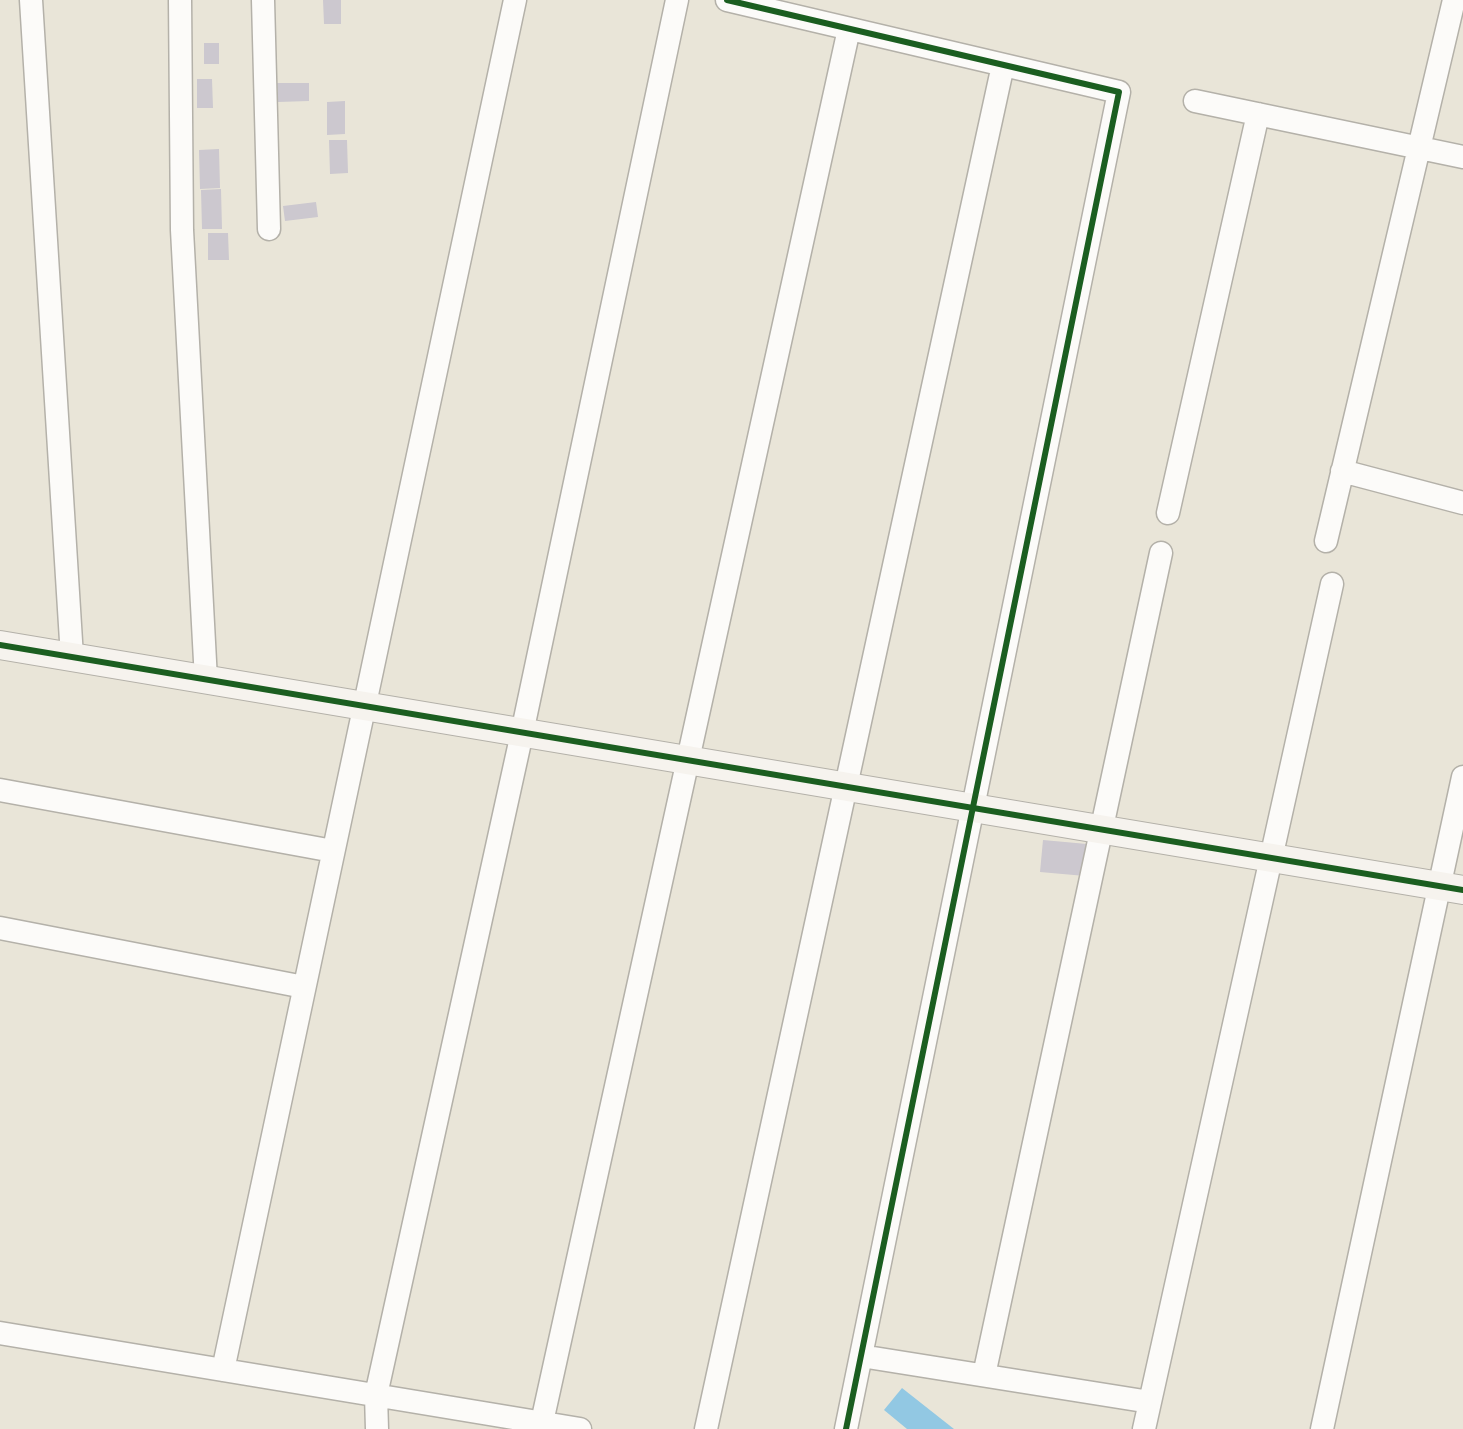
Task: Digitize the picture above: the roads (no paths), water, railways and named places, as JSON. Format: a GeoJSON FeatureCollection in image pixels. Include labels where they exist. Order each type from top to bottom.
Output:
{"type":"FeatureCollection","features":[{"type":"Feature","properties":{"kind":"street"},"geometry":{"type":"LineString","coordinates":[[31,0],[72,657]]}},
{"type":"Feature","properties":{"kind":"street"},"geometry":{"type":"LineString","coordinates":[[180,0],[182,230],[206,680]]}},
{"type":"Feature","properties":{"kind":"street"},"geometry":{"type":"LineString","coordinates":[[263,0],[269,229]]}},
{"type":"Feature","properties":{"kind":"street"},"geometry":{"type":"LineString","coordinates":[[223,1370],[515,0]]}},
{"type":"Feature","properties":{"kind":"street"},"geometry":{"type":"LineString","coordinates":[[377,1429],[376,1395],[522,733],[677,0]]}},
{"type":"Feature","properties":{"kind":"street"},"geometry":{"type":"LineString","coordinates":[[727,0],[1119,92],[846,1429]]}},
{"type":"Feature","properties":{"kind":"street"},"geometry":{"type":"LineString","coordinates":[[1326,541],[1454,0]]}},
{"type":"Feature","properties":{"kind":"street"},"geometry":{"type":"LineString","coordinates":[[550,1425],[688,761],[849,29]]}},
{"type":"Feature","properties":{"kind":"street"},"geometry":{"type":"LineString","coordinates":[[706,1429],[1003,65]]}},
{"type":"Feature","properties":{"kind":"street"},"geometry":{"type":"LineString","coordinates":[[1195,101],[1463,157]]}},
{"type":"Feature","properties":{"kind":"street"},"geometry":{"type":"LineString","coordinates":[[1168,513],[1258,114]]}},
{"type":"Feature","properties":{"kind":"street"},"geometry":{"type":"LineString","coordinates":[[1342,471],[1463,504]]}},
{"type":"Feature","properties":{"kind":"street"},"geometry":{"type":"LineString","coordinates":[[984,1375],[1162,552]]}},
{"type":"Feature","properties":{"kind":"street"},"geometry":{"type":"LineString","coordinates":[[1144,1429],[1332,584]]}},
{"type":"Feature","properties":{"kind":"street"},"geometry":{"type":"LineString","coordinates":[[0,645],[1451,888]]}},
{"type":"Feature","properties":{"kind":"street"},"geometry":{"type":"LineString","coordinates":[[1322,1429],[1451,888],[1463,777]]}},
{"type":"Feature","properties":{"kind":"street"},"geometry":{"type":"LineString","coordinates":[[0,790],[333,851]]}},
{"type":"Feature","properties":{"kind":"street"},"geometry":{"type":"LineString","coordinates":[[0,928],[304,987]]}},
{"type":"Feature","properties":{"kind":"street"},"geometry":{"type":"LineString","coordinates":[[0,1333],[580,1429]]}},
{"type":"Feature","properties":{"kind":"street"},"geometry":{"type":"LineString","coordinates":[[861,1356],[1150,1402]]}},
{"type":"Feature","properties":{"kind":"water"},"geometry":{"type":"Polygon","coordinates":[[[902,1388],[954,1429],[907,1429],[884,1410],[902,1388]]]}}]}
